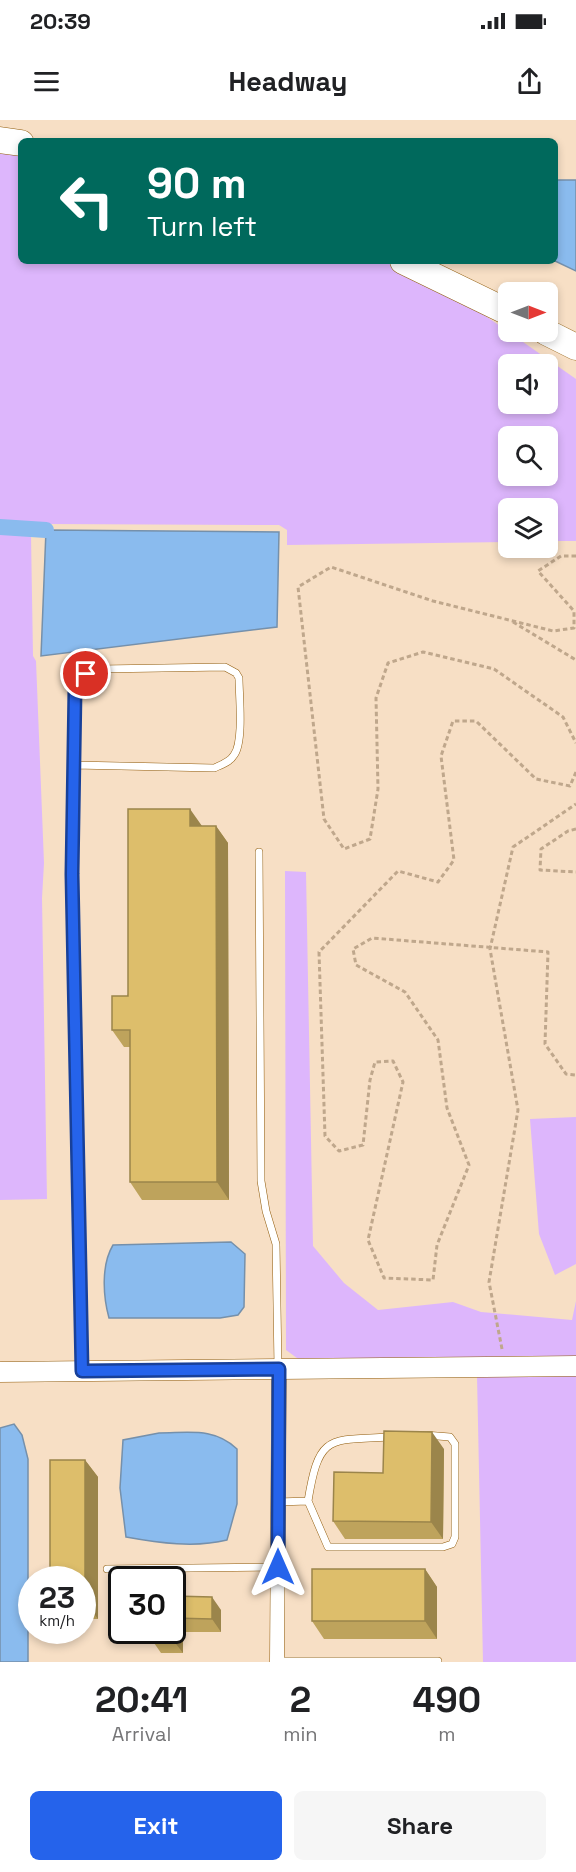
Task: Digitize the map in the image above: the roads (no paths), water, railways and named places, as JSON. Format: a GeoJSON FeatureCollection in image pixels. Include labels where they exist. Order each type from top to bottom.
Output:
{"type":"FeatureCollection","features":[{"type":"Feature","properties":{"kind":"highway"},"geometry":{"type":"LineString","coordinates":[[0,140],[18,143]]}},
{"type":"Feature","properties":{"kind":"highway"},"geometry":{"type":"LineString","coordinates":[[409,264],[498,307]]}},
{"type":"Feature","properties":{"kind":"highway"},"geometry":{"type":"LineString","coordinates":[[558,338],[576,347]]}},
{"type":"Feature","properties":{"kind":"main road"},"geometry":{"type":"LineString","coordinates":[[0,1372],[576,1366]]}},
{"type":"Feature","properties":{"kind":"street"},"geometry":{"type":"LineString","coordinates":[[277,1661],[279,1369]]}},
{"type":"Feature","properties":{"kind":"lane"},"geometry":{"type":"LineString","coordinates":[[74,765],[214,768],[226,763],[234,756],[239,741],[239,678],[236,673],[225,667],[101,669],[86,674],[78,680],[75,689],[72,874],[82,1371]]}},
{"type":"Feature","properties":{"kind":"lane"},"geometry":{"type":"LineString","coordinates":[[259,852],[261,1181],[266,1211],[276,1244],[279,1369]]}},
{"type":"Feature","properties":{"kind":"lane"},"geometry":{"type":"LineString","coordinates":[[393,1437],[336,1440],[322,1449],[313,1468],[308,1501],[328,1547],[443,1547],[452,1544],[455,1537],[455,1444],[450,1437],[416,1435]]}},
{"type":"Feature","properties":{"kind":"lane"},"geometry":{"type":"LineString","coordinates":[[278,1502],[308,1501]]}},
{"type":"Feature","properties":{"kind":"lane"},"geometry":{"type":"LineString","coordinates":[[107,1569],[278,1567]]}},
{"type":"Feature","properties":{"kind":"lane"},"geometry":{"type":"LineString","coordinates":[[277,1661],[438,1661]]}},
{"type":"Feature","properties":{"kind":"water"},"geometry":{"type":"Polygon","coordinates":[[[558,180],[576,180],[576,271],[558,262],[558,180]]]}},
{"type":"Feature","properties":{"kind":"water"},"geometry":{"type":"Polygon","coordinates":[[[46,530],[279,532],[277,627],[41,656],[46,530]]]}},
{"type":"Feature","properties":{"kind":"water"},"geometry":{"type":"Polygon","coordinates":[[[231,1242],[245,1254],[244,1307],[238,1315],[220,1318],[109,1318],[104,1281],[106,1262],[113,1245],[231,1242]]]}},
{"type":"Feature","properties":{"kind":"water"},"geometry":{"type":"Polygon","coordinates":[[[14,1424],[22,1435],[28,1459],[28,1566],[18,1566],[18,1644],[28,1644],[28,1662],[0,1662],[0,1428],[14,1424]]]}},
{"type":"Feature","properties":{"kind":"water"},"geometry":{"type":"Polygon","coordinates":[[[159,1433],[210,1434],[237,1449],[237,1504],[227,1540],[190,1544],[164,1543],[126,1537],[120,1488],[123,1440],[159,1433]]]}},
{"type":"Feature","properties":{"kind":"waterway"},"geometry":{"type":"LineString","coordinates":[[0,527],[46,530]]}}]}
